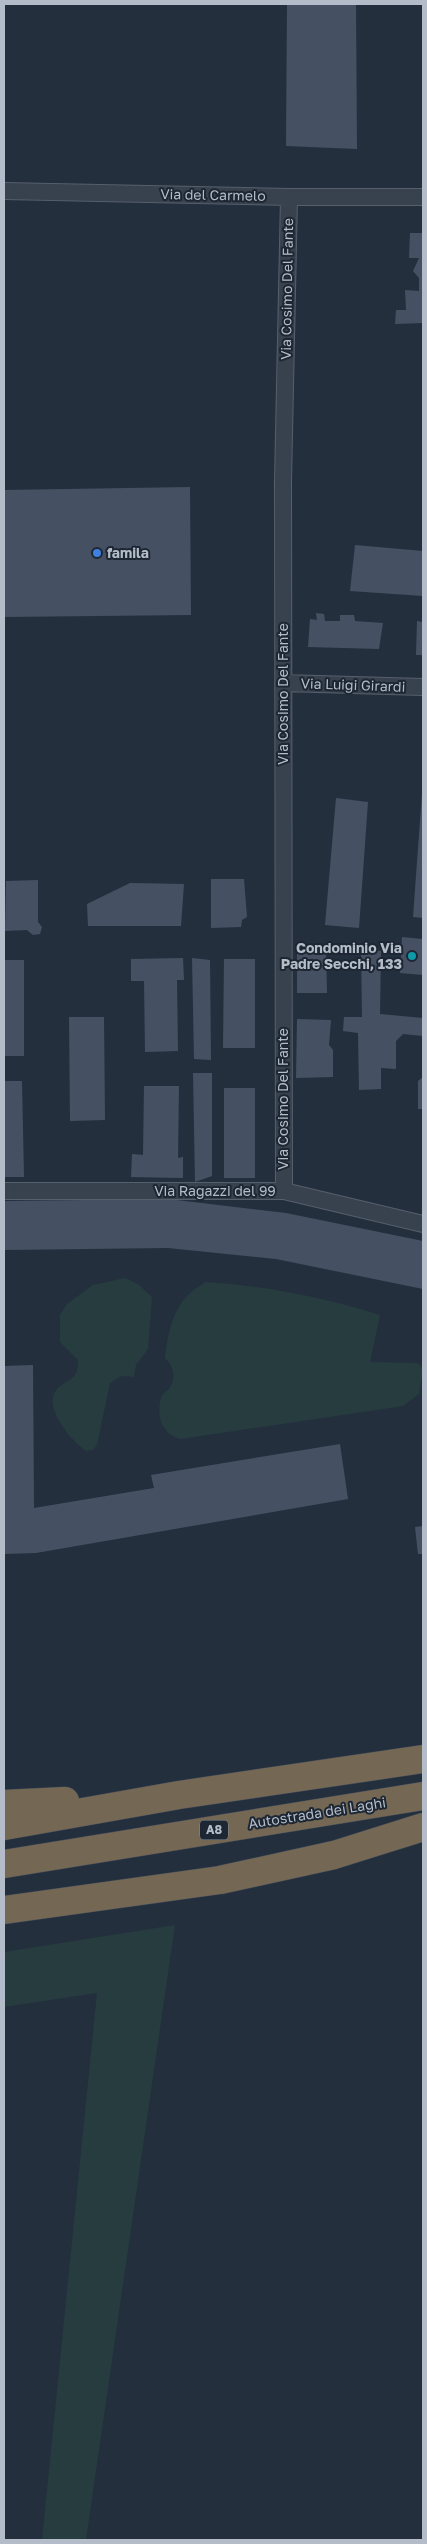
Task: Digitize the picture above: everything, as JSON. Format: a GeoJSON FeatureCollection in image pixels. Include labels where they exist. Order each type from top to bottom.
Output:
{"type":"FeatureCollection","features":[{"type":"Feature","properties":{"kind":"highway"},"geometry":{"type":"LineString","coordinates":[[4,1826],[179,1795],[423,1758]]}},
{"type":"Feature","properties":{"kind":"highway"},"geometry":{"type":"LineString","coordinates":[[4,1804],[179,1795]]}},
{"type":"Feature","properties":{"kind":"highway","name":"Autostrada dei Laghi"},"geometry":{"type":"LineString","coordinates":[[4,1864],[423,1796]]}},
{"type":"Feature","properties":{"kind":"highway"},"geometry":{"type":"LineString","coordinates":[[4,1910],[220,1880],[334,1855],[423,1827]]}},
{"type":"Feature","properties":{"kind":"highway"},"geometry":{"type":"LineString","coordinates":[[4,1920],[57,1910],[100,1898]]}},
{"type":"Feature","properties":{"kind":"street","name":"Via del Carmelo"},"geometry":{"type":"LineString","coordinates":[[4,191],[289,197],[423,197]]}},
{"type":"Feature","properties":{"kind":"street","name":"Via Cosimo Del Fante"},"geometry":{"type":"LineString","coordinates":[[284,1191],[282,683],[283,490],[289,197]]}},
{"type":"Feature","properties":{"kind":"street","name":"Via Luigi Girardi"},"geometry":{"type":"LineString","coordinates":[[282,683],[423,687]]}},
{"type":"Feature","properties":{"kind":"street","name":"Via Ragazzi del 99"},"geometry":{"type":"LineString","coordinates":[[4,1191],[284,1191],[423,1224]]}},
{"type":"Feature","properties":{"kind":"green space"},"geometry":{"type":"Polygon","coordinates":[[[125,1278],[138,1284],[152,1297],[148,1349],[136,1365],[134,1377],[121,1376],[110,1383],[97,1445],[93,1450],[86,1451],[67,1432],[53,1405],[53,1396],[57,1389],[75,1376],[78,1367],[78,1360],[60,1342],[60,1315],[67,1304],[93,1285],[125,1278]]]}},
{"type":"Feature","properties":{"kind":"green space"},"geometry":{"type":"Polygon","coordinates":[[[206,1282],[294,1293],[380,1315],[370,1362],[418,1363],[423,1369],[419,1394],[403,1406],[181,1439],[174,1437],[162,1424],[159,1411],[161,1397],[173,1382],[171,1365],[165,1358],[169,1334],[180,1304],[187,1296],[206,1282]]]}},
{"type":"Feature","properties":{"kind":"green space"},"geometry":{"type":"Polygon","coordinates":[[[175,1925],[86,2540],[42,2540],[97,1993],[4,2007],[4,1952],[175,1925]]]}},
{"type":"Feature","properties":{"kind":"building"},"geometry":{"type":"Polygon","coordinates":[[[287,4],[356,4],[357,149],[286,146],[287,4]]]}},
{"type":"Feature","properties":{"kind":"building"},"geometry":{"type":"Polygon","coordinates":[[[410,233],[423,233],[423,323],[395,324],[396,310],[406,310],[405,290],[419,291],[419,278],[413,271],[419,258],[409,258],[410,233]]]}},
{"type":"Feature","properties":{"kind":"building","name":"famila"},"geometry":{"type":"Polygon","coordinates":[[[190,487],[191,615],[4,617],[4,490],[190,487]]]}},
{"type":"Feature","properties":{"kind":"building"},"geometry":{"type":"Polygon","coordinates":[[[355,545],[423,551],[423,596],[350,591],[355,545]]]}},
{"type":"Feature","properties":{"kind":"building"},"geometry":{"type":"Polygon","coordinates":[[[316,613],[324,614],[325,621],[340,621],[340,615],[354,615],[355,621],[383,623],[379,649],[308,647],[310,619],[317,620],[316,613]]]}},
{"type":"Feature","properties":{"kind":"building"},"geometry":{"type":"Polygon","coordinates":[[[417,621],[423,622],[423,655],[416,655],[417,621]]]}},
{"type":"Feature","properties":{"kind":"building"},"geometry":{"type":"Polygon","coordinates":[[[423,793],[423,918],[413,917],[423,793]]]}},
{"type":"Feature","properties":{"kind":"building"},"geometry":{"type":"Polygon","coordinates":[[[336,798],[368,802],[359,928],[325,925],[336,798]]]}},
{"type":"Feature","properties":{"kind":"building"},"geometry":{"type":"Polygon","coordinates":[[[211,879],[244,879],[247,917],[242,920],[241,927],[211,928],[211,879]]]}},
{"type":"Feature","properties":{"kind":"building"},"geometry":{"type":"Polygon","coordinates":[[[38,880],[38,922],[42,927],[40,934],[33,935],[27,930],[5,931],[6,881],[38,880]]]}},
{"type":"Feature","properties":{"kind":"building"},"geometry":{"type":"Polygon","coordinates":[[[130,883],[184,884],[181,926],[88,926],[87,904],[130,883]]]}},
{"type":"Feature","properties":{"kind":"building","name":"Condominio Via Padre Secchi, 133"},"geometry":{"type":"Polygon","coordinates":[[[402,937],[423,939],[423,975],[400,973],[402,937]]]}},
{"type":"Feature","properties":{"kind":"building"},"geometry":{"type":"Polygon","coordinates":[[[361,949],[381,951],[380,1014],[423,1018],[423,1036],[403,1034],[396,1041],[396,1069],[381,1068],[381,1089],[359,1090],[358,1033],[343,1031],[344,1017],[362,1017],[361,949]]]}},
{"type":"Feature","properties":{"kind":"building"},"geometry":{"type":"Polygon","coordinates":[[[326,951],[327,993],[297,993],[297,952],[326,951]]]}},
{"type":"Feature","properties":{"kind":"building"},"geometry":{"type":"Polygon","coordinates":[[[183,958],[184,980],[177,980],[178,1051],[145,1052],[144,981],[131,981],[131,959],[183,958]]]}},
{"type":"Feature","properties":{"kind":"building"},"geometry":{"type":"Polygon","coordinates":[[[192,958],[210,960],[211,1060],[194,1059],[192,958]]]}},
{"type":"Feature","properties":{"kind":"building"},"geometry":{"type":"Polygon","coordinates":[[[224,959],[255,959],[255,1048],[223,1048],[224,959]]]}},
{"type":"Feature","properties":{"kind":"building"},"geometry":{"type":"Polygon","coordinates":[[[4,960],[24,960],[24,1056],[4,1056],[4,960]]]}},
{"type":"Feature","properties":{"kind":"building"},"geometry":{"type":"Polygon","coordinates":[[[69,1017],[104,1017],[105,1120],[70,1121],[69,1017]]]}},
{"type":"Feature","properties":{"kind":"building"},"geometry":{"type":"Polygon","coordinates":[[[297,1019],[331,1020],[329,1045],[333,1050],[333,1077],[296,1078],[297,1019]]]}},
{"type":"Feature","properties":{"kind":"building"},"geometry":{"type":"Polygon","coordinates":[[[193,1073],[212,1073],[212,1176],[195,1182],[193,1073]]]}},
{"type":"Feature","properties":{"kind":"building"},"geometry":{"type":"Polygon","coordinates":[[[423,1077],[423,1109],[418,1109],[418,1081],[423,1077]]]}},
{"type":"Feature","properties":{"kind":"building"},"geometry":{"type":"Polygon","coordinates":[[[4,1081],[22,1081],[24,1177],[4,1177],[4,1081]]]}},
{"type":"Feature","properties":{"kind":"building"},"geometry":{"type":"Polygon","coordinates":[[[144,1086],[179,1086],[178,1158],[183,1157],[183,1178],[131,1177],[132,1154],[143,1155],[144,1086]]]}},
{"type":"Feature","properties":{"kind":"building"},"geometry":{"type":"Polygon","coordinates":[[[224,1088],[255,1088],[255,1178],[224,1178],[224,1088]]]}},
{"type":"Feature","properties":{"kind":"building"},"geometry":{"type":"Polygon","coordinates":[[[168,1199],[286,1213],[423,1241],[423,1289],[276,1259],[168,1248],[4,1250],[4,1201],[168,1199]]]}},
{"type":"Feature","properties":{"kind":"building"},"geometry":{"type":"Polygon","coordinates":[[[33,1365],[34,1508],[154,1488],[151,1475],[340,1444],[348,1499],[36,1553],[4,1554],[4,1366],[33,1365]]]}},
{"type":"Feature","properties":{"kind":"building"},"geometry":{"type":"Polygon","coordinates":[[[423,1526],[423,1554],[418,1554],[415,1527],[423,1526]]]}},
{"type":"Feature","properties":{"kind":"place","name":"famila"},"geometry":{"type":"Point","coordinates":[97,553]}},
{"type":"Feature","properties":{"kind":"place","name":"Condominio Via Padre Secchi, 133"},"geometry":{"type":"Point","coordinates":[412,956]}}]}
